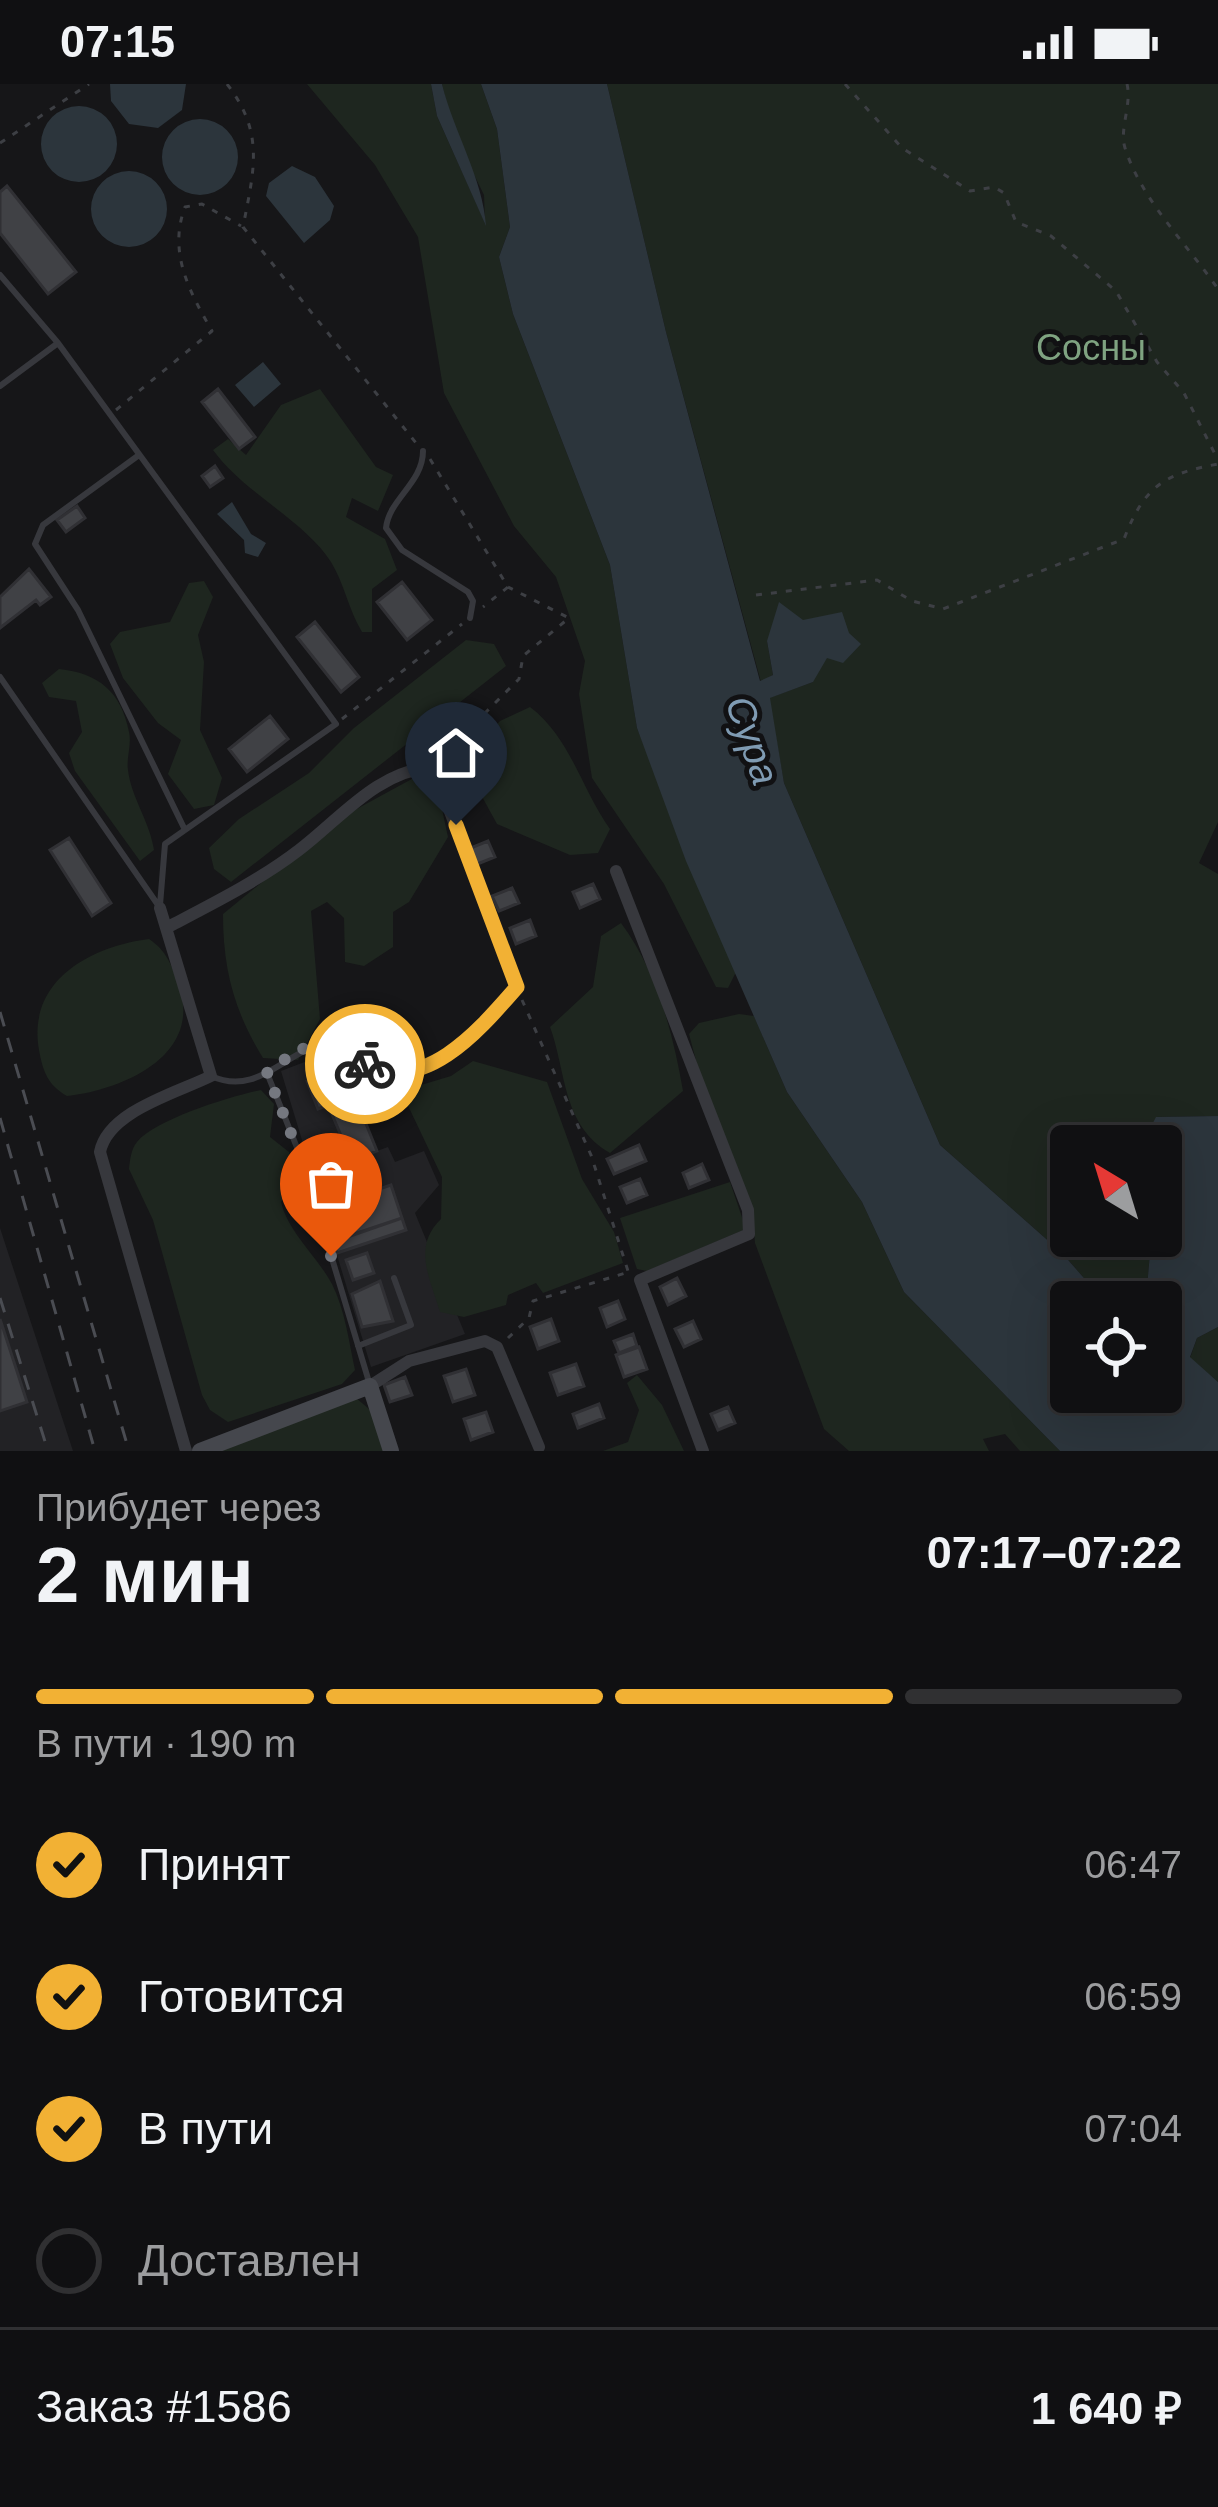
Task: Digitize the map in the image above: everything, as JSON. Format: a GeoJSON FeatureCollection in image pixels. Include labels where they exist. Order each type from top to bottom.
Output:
{"type":"FeatureCollection","features":[{"type":"Feature","properties":{"kind":"main road"},"geometry":{"type":"LineString","coordinates":[[200,1451],[370,1386],[391,1451]]}},
{"type":"Feature","properties":{"kind":"street"},"geometry":{"type":"LineString","coordinates":[[170,926],[299,850],[366,792],[417,768],[433,766],[517,987]]}},
{"type":"Feature","properties":{"kind":"street"},"geometry":{"type":"LineString","coordinates":[[616,871],[748,1210],[749,1234],[634,1275],[703,1451]]}},
{"type":"Feature","properties":{"kind":"street"},"geometry":{"type":"LineString","coordinates":[[160,908],[170,926],[212,1076],[122,1120],[103,1139],[100,1152],[186,1451]]}},
{"type":"Feature","properties":{"kind":"street"},"geometry":{"type":"LineString","coordinates":[[370,1386],[409,1361],[470,1340],[497,1347],[539,1447]]}},
{"type":"Feature","properties":{"kind":"lane"},"geometry":{"type":"LineString","coordinates":[[0,275],[58,343],[336,724],[165,844],[160,908]]}},
{"type":"Feature","properties":{"kind":"lane"},"geometry":{"type":"LineString","coordinates":[[0,386],[58,343]]}},
{"type":"Feature","properties":{"kind":"lane"},"geometry":{"type":"LineString","coordinates":[[422,451],[416,478],[389,513],[386,528],[402,550],[468,592],[473,601],[470,618]]}},
{"type":"Feature","properties":{"kind":"lane"},"geometry":{"type":"LineString","coordinates":[[140,454],[43,525],[35,544],[78,610],[185,830]]}},
{"type":"Feature","properties":{"kind":"lane"},"geometry":{"type":"LineString","coordinates":[[0,677],[160,908]]}},
{"type":"Feature","properties":{"kind":"lane"},"geometry":{"type":"LineString","coordinates":[[212,1076],[238,1085],[332,1042],[379,1071],[425,1066],[454,1052],[517,987]]}},
{"type":"Feature","properties":{"kind":"lane"},"geometry":{"type":"LineString","coordinates":[[267,1073],[304,1166],[370,1386]]}},
{"type":"Feature","properties":{"kind":"lane"},"geometry":{"type":"LineString","coordinates":[[358,1346],[411,1325],[394,1278]]}},
{"type":"Feature","properties":{"kind":"path"},"geometry":{"type":"LineString","coordinates":[[0,143],[89,84]]}},
{"type":"Feature","properties":{"kind":"path"},"geometry":{"type":"LineString","coordinates":[[227,84],[250,113],[255,164],[243,227]]}},
{"type":"Feature","properties":{"kind":"path"},"geometry":{"type":"LineString","coordinates":[[756,595],[877,580],[912,601],[943,609],[1124,539],[1139,499],[1184,470],[1218,462],[1184,393],[1157,362],[1116,291],[1051,236],[1016,222],[1004,193],[994,187],[970,190],[902,148],[845,84]]}},
{"type":"Feature","properties":{"kind":"path"},"geometry":{"type":"LineString","coordinates":[[1127,84],[1131,98],[1123,143],[1145,191],[1218,289]]}},
{"type":"Feature","properties":{"kind":"path"},"geometry":{"type":"LineString","coordinates":[[110,414],[212,331],[189,292],[175,234],[185,207],[202,204],[243,227],[422,451],[508,587],[569,618],[523,656],[519,679],[433,766]]}},
{"type":"Feature","properties":{"kind":"path"},"geometry":{"type":"LineString","coordinates":[[336,724],[508,587]]}},
{"type":"Feature","properties":{"kind":"path"},"geometry":{"type":"LineString","coordinates":[[497,1347],[530,1318],[533,1301],[634,1275],[591,1155],[517,987]]}},
{"type":"Feature","properties":{"kind":"shaded area"},"geometry":{"type":"Polygon","coordinates":[[[336,1050],[377,1151],[388,1147],[395,1162],[424,1151],[439,1185],[415,1213],[465,1334],[371,1367],[281,1071],[336,1050]]]}},
{"type":"Feature","properties":{"kind":"shaded area"},"geometry":{"type":"Polygon","coordinates":[[[0,1228],[73,1451],[0,1451],[0,1228]]]}},
{"type":"Feature","properties":{"kind":"green space"},"geometry":{"type":"Polygon","coordinates":[[[307,84],[431,84],[437,116],[485,223],[484,195],[454,134],[442,84],[481,84],[497,129],[510,227],[499,257],[513,314],[610,565],[637,728],[736,972],[728,988],[716,987],[664,884],[592,778],[579,694],[585,661],[556,577],[514,526],[444,393],[418,237],[375,165],[307,84]]]}},
{"type":"Feature","properties":{"kind":"green space","name":"Сосны"},"geometry":{"type":"Polygon","coordinates":[[[607,84],[1218,84],[1218,822],[1199,863],[1218,874],[1218,1116],[1157,1117],[1153,1125],[1050,1125],[1050,1242],[940,1145],[784,783],[769,698],[813,682],[767,641],[773,675],[761,682],[666,332],[607,84]]]}},
{"type":"Feature","properties":{"kind":"green space"},"geometry":{"type":"Polygon","coordinates":[[[320,389],[376,467],[393,475],[378,511],[352,498],[346,517],[385,539],[397,570],[372,589],[372,632],[362,632],[336,570],[319,547],[213,450],[228,439],[246,455],[281,405],[320,389]]]}},
{"type":"Feature","properties":{"kind":"green space"},"geometry":{"type":"Polygon","coordinates":[[[204,581],[213,597],[198,635],[204,662],[200,730],[222,778],[214,805],[194,809],[168,774],[181,740],[158,723],[123,678],[110,644],[120,632],[170,622],[189,583],[204,581]]]}},
{"type":"Feature","properties":{"kind":"green space"},"geometry":{"type":"Polygon","coordinates":[[[466,640],[494,644],[506,666],[231,882],[214,869],[209,848],[239,819],[309,773],[354,728],[466,640]]]}},
{"type":"Feature","properties":{"kind":"green space"},"geometry":{"type":"Polygon","coordinates":[[[59,669],[96,680],[120,705],[130,737],[130,780],[154,850],[140,861],[75,771],[69,753],[82,732],[76,701],[49,697],[42,683],[59,669]]]}},
{"type":"Feature","properties":{"kind":"green space"},"geometry":{"type":"Polygon","coordinates":[[[530,707],[565,748],[610,829],[598,853],[570,855],[497,824],[480,793],[487,776],[471,752],[500,721],[530,707]]]}},
{"type":"Feature","properties":{"kind":"green space"},"geometry":{"type":"Polygon","coordinates":[[[421,774],[437,786],[448,837],[409,902],[393,912],[393,947],[364,966],[345,962],[344,918],[327,902],[311,911],[320,1019],[298,1060],[263,1058],[232,989],[223,914],[342,817],[421,774]]]}},
{"type":"Feature","properties":{"kind":"green space"},"geometry":{"type":"Polygon","coordinates":[[[621,923],[662,1003],[683,1091],[610,1153],[594,1141],[574,1113],[550,1027],[593,987],[601,936],[621,923]]]}},
{"type":"Feature","properties":{"kind":"green space"},"geometry":{"type":"Polygon","coordinates":[[[149,939],[165,954],[179,986],[183,1011],[179,1032],[169,1050],[133,1077],[67,1096],[51,1082],[39,1050],[38,1026],[52,987],[104,950],[149,939]]]}},
{"type":"Feature","properties":{"kind":"green space"},"geometry":{"type":"Polygon","coordinates":[[[739,1014],[754,1016],[787,1092],[862,1202],[904,1292],[1060,1451],[1020,1451],[1005,1434],[983,1439],[989,1451],[849,1451],[824,1429],[755,1243],[752,1207],[707,1102],[689,1034],[699,1023],[739,1014]]]}},
{"type":"Feature","properties":{"kind":"green space"},"geometry":{"type":"Polygon","coordinates":[[[473,1061],[547,1082],[582,1179],[614,1232],[623,1263],[543,1293],[536,1283],[508,1295],[506,1305],[464,1317],[440,1312],[428,1275],[425,1252],[441,1219],[442,1177],[401,1091],[451,1076],[473,1061]]]}},
{"type":"Feature","properties":{"kind":"green space"},"geometry":{"type":"Polygon","coordinates":[[[261,1090],[274,1104],[270,1137],[289,1152],[300,1175],[281,1202],[296,1234],[332,1284],[355,1370],[342,1384],[228,1422],[210,1410],[202,1395],[153,1220],[129,1169],[135,1145],[160,1125],[261,1090]]]}},
{"type":"Feature","properties":{"kind":"green space"},"geometry":{"type":"Polygon","coordinates":[[[730,1182],[746,1229],[647,1271],[637,1269],[620,1218],[730,1182]]]}},
{"type":"Feature","properties":{"kind":"green space"},"geometry":{"type":"Polygon","coordinates":[[[1066,1257],[1150,1257],[1148,1281],[1087,1281],[1066,1257]]]}},
{"type":"Feature","properties":{"kind":"green space"},"geometry":{"type":"Polygon","coordinates":[[[1218,1327],[1218,1382],[1190,1358],[1197,1338],[1218,1327]]]}},
{"type":"Feature","properties":{"kind":"green space"},"geometry":{"type":"Polygon","coordinates":[[[637,1375],[662,1405],[684,1451],[603,1451],[628,1442],[639,1410],[627,1383],[637,1375]]]}},
{"type":"Feature","properties":{"kind":"green space"},"geometry":{"type":"Polygon","coordinates":[[[356,1398],[375,1414],[385,1451],[220,1451],[356,1398]]]}},
{"type":"Feature","properties":{"kind":"water"},"geometry":{"type":"Polygon","coordinates":[[[110,84],[186,84],[182,110],[158,128],[129,124],[111,101],[110,84]]]}},
{"type":"Feature","properties":{"kind":"water"},"geometry":{"type":"Polygon","coordinates":[[[431,84],[442,84],[480,190],[486,226],[437,116],[431,84]]]}},
{"type":"Feature","properties":{"kind":"water","name":"Сура"},"geometry":{"type":"Polygon","coordinates":[[[481,84],[607,84],[666,332],[760,681],[773,675],[767,641],[779,602],[803,620],[842,612],[849,633],[861,644],[843,663],[827,658],[813,682],[770,698],[784,783],[940,1145],[1050,1242],[1050,1257],[1066,1257],[1087,1281],[1050,1281],[1050,1413],[1182,1413],[1182,1281],[1148,1281],[1150,1257],[1182,1257],[1182,1125],[1152,1125],[1156,1117],[1218,1116],[1218,1327],[1197,1338],[1190,1357],[1218,1382],[1218,1451],[1060,1451],[904,1292],[862,1202],[787,1092],[686,861],[637,728],[610,565],[513,314],[499,257],[510,227],[497,129],[481,84]]]}},
{"type":"Feature","properties":{"kind":"water"},"geometry":{"type":"Polygon","coordinates":[[[79,106],[106,117],[117,144],[106,171],[79,182],[52,171],[41,144],[52,117],[79,106]]]}},
{"type":"Feature","properties":{"kind":"water"},"geometry":{"type":"Polygon","coordinates":[[[200,119],[227,130],[238,157],[227,184],[200,195],[173,184],[162,157],[173,130],[200,119]]]}},
{"type":"Feature","properties":{"kind":"water"},"geometry":{"type":"Polygon","coordinates":[[[292,166],[315,177],[334,206],[330,220],[304,243],[266,196],[269,183],[292,166]]]}},
{"type":"Feature","properties":{"kind":"water"},"geometry":{"type":"Polygon","coordinates":[[[129,171],[156,182],[167,209],[156,236],[129,247],[102,236],[91,209],[102,182],[129,171]]]}},
{"type":"Feature","properties":{"kind":"water"},"geometry":{"type":"Polygon","coordinates":[[[263,362],[281,384],[254,407],[235,385],[263,362]]]}},
{"type":"Feature","properties":{"kind":"water"},"geometry":{"type":"Polygon","coordinates":[[[232,502],[251,534],[266,543],[258,557],[245,553],[244,540],[217,514],[232,502]]]}},
{"type":"Feature","properties":{"kind":"building"},"geometry":{"type":"Polygon","coordinates":[[[7,186],[76,272],[48,294],[0,233],[0,192],[7,186]]]}},
{"type":"Feature","properties":{"kind":"building"},"geometry":{"type":"Polygon","coordinates":[[[218,389],[255,437],[239,449],[202,402],[218,389]]]}},
{"type":"Feature","properties":{"kind":"building"},"geometry":{"type":"Polygon","coordinates":[[[215,466],[223,478],[210,487],[202,476],[215,466]]]}},
{"type":"Feature","properties":{"kind":"building"},"geometry":{"type":"Polygon","coordinates":[[[77,506],[85,518],[66,532],[57,520],[77,506]]]}},
{"type":"Feature","properties":{"kind":"building"},"geometry":{"type":"Polygon","coordinates":[[[29,569],[51,597],[40,605],[36,600],[0,628],[0,597],[29,569]]]}},
{"type":"Feature","properties":{"kind":"building"},"geometry":{"type":"Polygon","coordinates":[[[402,582],[432,620],[407,640],[377,602],[402,582]]]}},
{"type":"Feature","properties":{"kind":"building"},"geometry":{"type":"Polygon","coordinates":[[[315,622],[359,677],[341,692],[297,637],[315,622]]]}},
{"type":"Feature","properties":{"kind":"building"},"geometry":{"type":"Polygon","coordinates":[[[270,716],[288,739],[247,772],[229,749],[270,716]]]}},
{"type":"Feature","properties":{"kind":"building"},"geometry":{"type":"Polygon","coordinates":[[[69,838],[111,903],[92,916],[50,850],[69,838]]]}},
{"type":"Feature","properties":{"kind":"building"},"geometry":{"type":"Polygon","coordinates":[[[488,841],[495,857],[475,865],[468,849],[488,841]]]}},
{"type":"Feature","properties":{"kind":"building"},"geometry":{"type":"Polygon","coordinates":[[[593,884],[600,899],[580,908],[573,892],[593,884]]]}},
{"type":"Feature","properties":{"kind":"building"},"geometry":{"type":"Polygon","coordinates":[[[512,888],[519,903],[499,911],[492,896],[512,888]]]}},
{"type":"Feature","properties":{"kind":"building"},"geometry":{"type":"Polygon","coordinates":[[[530,920],[536,936],[516,944],[510,928],[530,920]]]}},
{"type":"Feature","properties":{"kind":"building"},"geometry":{"type":"Polygon","coordinates":[[[339,1057],[377,1151],[331,1170],[325,1154],[345,1145],[328,1105],[318,1109],[307,1081],[317,1077],[313,1068],[339,1057]]]}},
{"type":"Feature","properties":{"kind":"building"},"geometry":{"type":"Polygon","coordinates":[[[639,1145],[646,1161],[614,1174],[607,1159],[639,1145]]]}},
{"type":"Feature","properties":{"kind":"building"},"geometry":{"type":"Polygon","coordinates":[[[702,1164],[709,1180],[689,1188],[683,1173],[702,1164]]]}},
{"type":"Feature","properties":{"kind":"building"},"geometry":{"type":"Polygon","coordinates":[[[640,1179],[647,1195],[627,1203],[620,1187],[640,1179]]]}},
{"type":"Feature","properties":{"kind":"building"},"geometry":{"type":"Polygon","coordinates":[[[391,1185],[402,1218],[342,1238],[331,1205],[391,1185]]]}},
{"type":"Feature","properties":{"kind":"building"},"geometry":{"type":"Polygon","coordinates":[[[402,1218],[406,1230],[337,1253],[333,1242],[402,1218]]]}},
{"type":"Feature","properties":{"kind":"building"},"geometry":{"type":"Polygon","coordinates":[[[367,1253],[374,1273],[353,1280],[346,1260],[367,1253]]]}},
{"type":"Feature","properties":{"kind":"building"},"geometry":{"type":"Polygon","coordinates":[[[677,1278],[686,1296],[668,1305],[660,1287],[677,1278]]]}},
{"type":"Feature","properties":{"kind":"building"},"geometry":{"type":"Polygon","coordinates":[[[380,1281],[393,1321],[362,1327],[352,1294],[380,1281]]]}},
{"type":"Feature","properties":{"kind":"building"},"geometry":{"type":"Polygon","coordinates":[[[618,1301],[625,1319],[607,1327],[600,1308],[618,1301]]]}},
{"type":"Feature","properties":{"kind":"building"},"geometry":{"type":"Polygon","coordinates":[[[0,1319],[27,1402],[0,1411],[0,1319]]]}},
{"type":"Feature","properties":{"kind":"building"},"geometry":{"type":"Polygon","coordinates":[[[551,1319],[559,1341],[538,1349],[530,1327],[551,1319]]]}},
{"type":"Feature","properties":{"kind":"building"},"geometry":{"type":"Polygon","coordinates":[[[693,1321],[701,1339],[684,1347],[675,1329],[693,1321]]]}},
{"type":"Feature","properties":{"kind":"building"},"geometry":{"type":"Polygon","coordinates":[[[633,1334],[637,1346],[619,1353],[614,1341],[633,1334]]]}},
{"type":"Feature","properties":{"kind":"building"},"geometry":{"type":"Polygon","coordinates":[[[639,1347],[647,1369],[624,1377],[616,1355],[639,1347]]]}},
{"type":"Feature","properties":{"kind":"building"},"geometry":{"type":"Polygon","coordinates":[[[576,1364],[584,1386],[558,1395],[550,1373],[576,1364]]]}},
{"type":"Feature","properties":{"kind":"building"},"geometry":{"type":"Polygon","coordinates":[[[466,1369],[475,1395],[453,1402],[444,1376],[466,1369]]]}},
{"type":"Feature","properties":{"kind":"building"},"geometry":{"type":"Polygon","coordinates":[[[405,1377],[412,1395],[390,1402],[384,1385],[405,1377]]]}},
{"type":"Feature","properties":{"kind":"building"},"geometry":{"type":"Polygon","coordinates":[[[599,1404],[604,1418],[578,1428],[573,1414],[599,1404]]]}},
{"type":"Feature","properties":{"kind":"building"},"geometry":{"type":"Polygon","coordinates":[[[728,1407],[735,1423],[718,1430],[711,1414],[728,1407]]]}},
{"type":"Feature","properties":{"kind":"building"},"geometry":{"type":"Polygon","coordinates":[[[486,1412],[493,1432],[471,1440],[464,1419],[486,1412]]]}},
{"type":"Feature","properties":{"kind":"railway"},"geometry":{"type":"LineString","coordinates":[[0,1012],[129,1451]]}},
{"type":"Feature","properties":{"kind":"railway"},"geometry":{"type":"LineString","coordinates":[[0,1118],[95,1451]]}},
{"type":"Feature","properties":{"kind":"railway"},"geometry":{"type":"LineString","coordinates":[[0,1298],[48,1451]]}},
{"type":"Feature","properties":{"kind":"way so far"},"geometry":{"type":"LineString","coordinates":[[331,1256],[304,1166],[267,1073],[324,1042],[340,1045],[365,1064]]}},
{"type":"Feature","properties":{"kind":"route"},"geometry":{"type":"LineString","coordinates":[[365,1064],[393,1072],[425,1066],[454,1052],[517,987],[456,825]]}}]}
